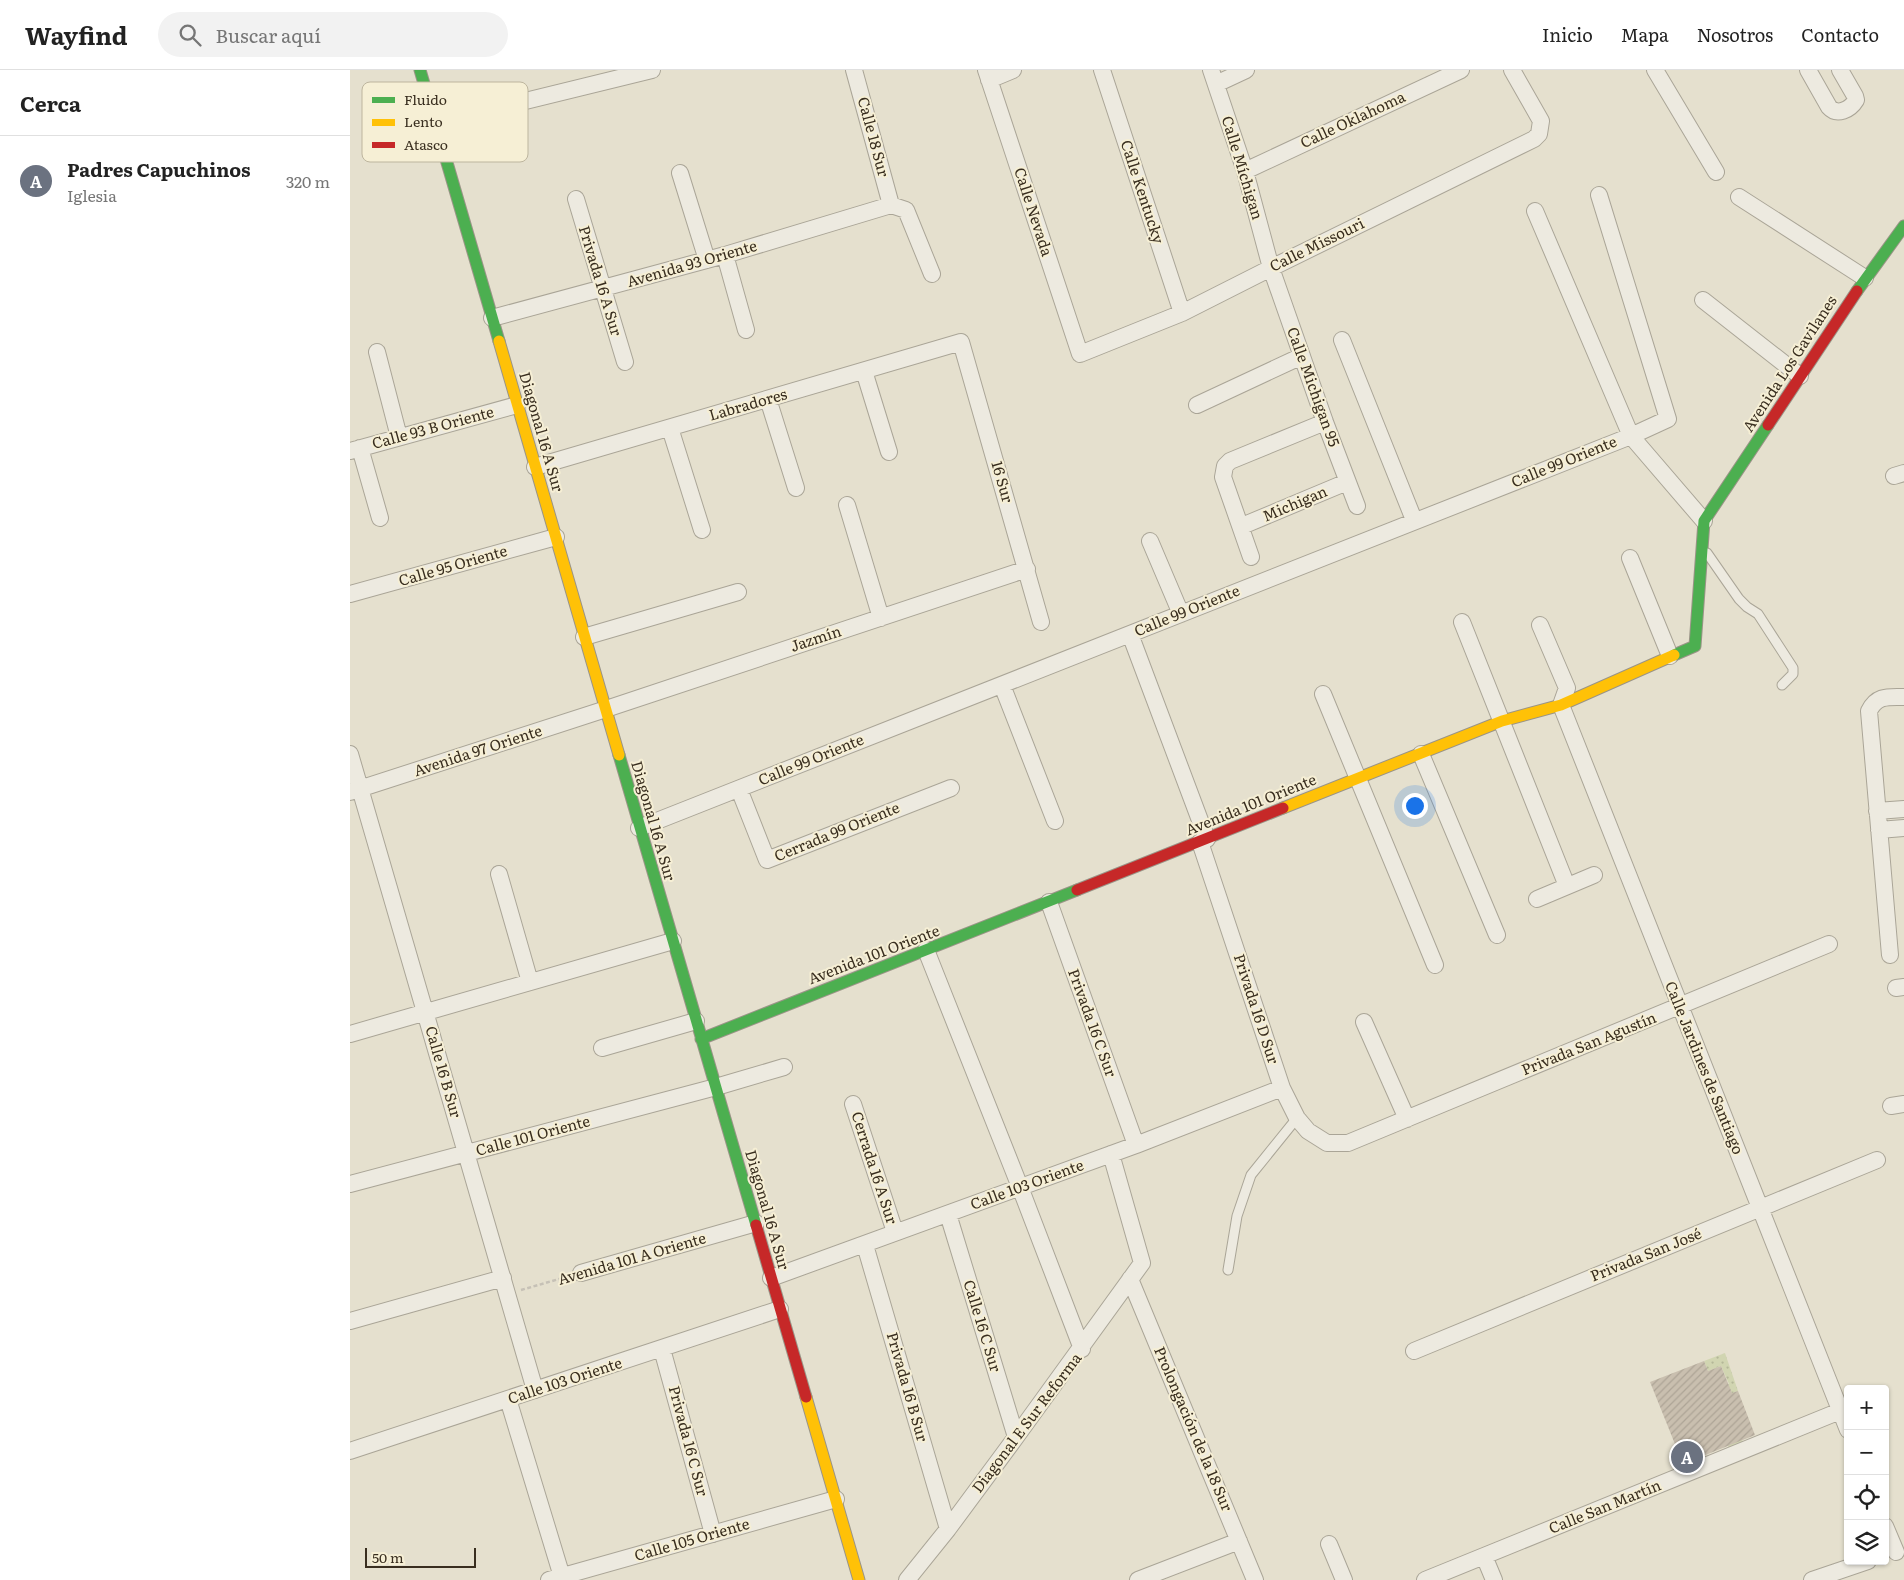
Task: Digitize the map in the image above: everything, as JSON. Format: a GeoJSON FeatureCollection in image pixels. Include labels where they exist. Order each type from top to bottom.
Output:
{"type":"FeatureCollection","features":[{"type":"Feature","properties":{"kind":"street"},"geometry":{"type":"LineString","coordinates":[[528,100],[652,70]]}},
{"type":"Feature","properties":{"kind":"street","name":"Calle 18 Sur"},"geometry":{"type":"LineString","coordinates":[[854,70],[891,205]]}},
{"type":"Feature","properties":{"kind":"street"},"geometry":{"type":"LineString","coordinates":[[987,75],[1013,70]]}},
{"type":"Feature","properties":{"kind":"street","name":"Calle Kentucky"},"geometry":{"type":"LineString","coordinates":[[1102,70],[1182,313]]}},
{"type":"Feature","properties":{"kind":"street"},"geometry":{"type":"LineString","coordinates":[[1214,77],[1246,70]]}},
{"type":"Feature","properties":{"kind":"street","name":"Calle Oklahoma"},"geometry":{"type":"LineString","coordinates":[[1245,171],[1461,70]]}},
{"type":"Feature","properties":{"kind":"street","name":"Calle Missouri"},"geometry":{"type":"LineString","coordinates":[[1080,354],[1182,313],[1534,139],[1540,134],[1541,121],[1512,70]]}},
{"type":"Feature","properties":{"kind":"street"},"geometry":{"type":"LineString","coordinates":[[1655,70],[1716,172]]}},
{"type":"Feature","properties":{"kind":"street"},"geometry":{"type":"LineString","coordinates":[[1808,70],[1828,107],[1834,112],[1839,112],[1852,106],[1856,100],[1840,70]]}},
{"type":"Feature","properties":{"kind":"street","name":"Calle Nevada"},"geometry":{"type":"LineString","coordinates":[[987,75],[1080,354]]}},
{"type":"Feature","properties":{"kind":"street","name":"Calle Míchigan"},"geometry":{"type":"LineString","coordinates":[[1214,77],[1245,171],[1271,268]]}},
{"type":"Feature","properties":{"kind":"street","name":"Diagonal 16 A Sur"},"geometry":{"type":"LineString","coordinates":[[447,162],[859,1580]]}},
{"type":"Feature","properties":{"kind":"street"},"geometry":{"type":"LineString","coordinates":[[680,173],[707,260]]}},
{"type":"Feature","properties":{"kind":"street"},"geometry":{"type":"LineString","coordinates":[[1535,211],[1631,436],[1668,419],[1599,195]]}},
{"type":"Feature","properties":{"kind":"street"},"geometry":{"type":"LineString","coordinates":[[1739,197],[1859,274]]}},
{"type":"Feature","properties":{"kind":"street","name":"Privada 16 A Sur"},"geometry":{"type":"LineString","coordinates":[[576,199],[625,362]]}},
{"type":"Feature","properties":{"kind":"street"},"geometry":{"type":"LineString","coordinates":[[891,205],[906,210],[932,274]]}},
{"type":"Feature","properties":{"kind":"street","name":"Avenida 93 Oriente"},"geometry":{"type":"LineString","coordinates":[[492,318],[725,255],[891,205]]}},
{"type":"Feature","properties":{"kind":"street","name":"Avenida Los Gavilanes"},"geometry":{"type":"LineString","coordinates":[[1704,521],[1800,376],[1859,274],[1904,226]]}},
{"type":"Feature","properties":{"kind":"street"},"geometry":{"type":"LineString","coordinates":[[725,255],[746,330]]}},
{"type":"Feature","properties":{"kind":"street","name":"Calle Michigan 95"},"geometry":{"type":"LineString","coordinates":[[1271,268],[1325,422],[1357,506]]}},
{"type":"Feature","properties":{"kind":"street"},"geometry":{"type":"LineString","coordinates":[[1703,300],[1800,376]]}},
{"type":"Feature","properties":{"kind":"street"},"geometry":{"type":"LineString","coordinates":[[1342,340],[1414,520]]}},
{"type":"Feature","properties":{"kind":"street","name":"Labradores"},"geometry":{"type":"LineString","coordinates":[[535,467],[961,342]]}},
{"type":"Feature","properties":{"kind":"street","name":"16 Sur"},"geometry":{"type":"LineString","coordinates":[[961,342],[1041,622]]}},
{"type":"Feature","properties":{"kind":"street"},"geometry":{"type":"LineString","coordinates":[[377,352],[398,437]]}},
{"type":"Feature","properties":{"kind":"street"},"geometry":{"type":"LineString","coordinates":[[1197,405],[1302,356]]}},
{"type":"Feature","properties":{"kind":"street"},"geometry":{"type":"LineString","coordinates":[[864,371],[889,452]]}},
{"type":"Feature","properties":{"kind":"street"},"geometry":{"type":"LineString","coordinates":[[768,399],[796,488]]}},
{"type":"Feature","properties":{"kind":"street","name":"Calle 93 B Oriente"},"geometry":{"type":"LineString","coordinates":[[355,449],[517,404]]}},
{"type":"Feature","properties":{"kind":"street"},"geometry":{"type":"LineString","coordinates":[[1252,556],[1223,477],[1225,466],[1230,461],[1325,422]]}},
{"type":"Feature","properties":{"kind":"street"},"geometry":{"type":"LineString","coordinates":[[670,428],[702,530]]}},
{"type":"Feature","properties":{"kind":"street","name":"Calle 99 Oriente"},"geometry":{"type":"LineString","coordinates":[[639,828],[1414,520],[1631,436],[1704,521]]}},
{"type":"Feature","properties":{"kind":"street"},"geometry":{"type":"LineString","coordinates":[[355,449],[380,518]]}},
{"type":"Feature","properties":{"kind":"street","name":"Michigan"},"geometry":{"type":"LineString","coordinates":[[1242,526],[1348,482]]}},
{"type":"Feature","properties":{"kind":"street"},"geometry":{"type":"LineString","coordinates":[[847,505],[881,618]]}},
{"type":"Feature","properties":{"kind":"street","name":"Avenida 101 Oriente"},"geometry":{"type":"LineString","coordinates":[[701,1039],[1502,721],[1561,705],[1695,646],[1704,521]]}},
{"type":"Feature","properties":{"kind":"street","name":"Calle 95 Oriente"},"geometry":{"type":"LineString","coordinates":[[350,594],[556,537]]}},
{"type":"Feature","properties":{"kind":"street"},"geometry":{"type":"LineString","coordinates":[[1150,541],[1180,614]]}},
{"type":"Feature","properties":{"kind":"street"},"geometry":{"type":"LineString","coordinates":[[1630,558],[1670,656]]}},
{"type":"Feature","properties":{"kind":"street","name":"Jazmín"},"geometry":{"type":"LineString","coordinates":[[606,709],[1027,569]]}},
{"type":"Feature","properties":{"kind":"street"},"geometry":{"type":"LineString","coordinates":[[584,637],[738,592]]}},
{"type":"Feature","properties":{"kind":"street"},"geometry":{"type":"LineString","coordinates":[[1462,622],[1567,886]]}},
{"type":"Feature","properties":{"kind":"street"},"geometry":{"type":"LineString","coordinates":[[1540,625],[1567,688],[1561,705]]}},
{"type":"Feature","properties":{"kind":"street","name":"Privada 16 D Sur"},"geometry":{"type":"LineString","coordinates":[[1130,634],[1203,840],[1282,1088],[1296,1118],[1308,1131],[1327,1143],[1348,1143]]}},
{"type":"Feature","properties":{"kind":"street"},"geometry":{"type":"LineString","coordinates":[[1002,685],[1055,821]]}},
{"type":"Feature","properties":{"kind":"street"},"geometry":{"type":"LineString","coordinates":[[1323,694],[1435,965]]}},
{"type":"Feature","properties":{"kind":"street"},"geometry":{"type":"LineString","coordinates":[[1890,955],[1896,932],[1879,830],[1869,711],[1876,700],[1883,696],[1904,697]]}},
{"type":"Feature","properties":{"kind":"street","name":"Calle Jardines de Santiago"},"geometry":{"type":"LineString","coordinates":[[1561,705],[1844,1420]]}},
{"type":"Feature","properties":{"kind":"street","name":"Avenida 97 Oriente"},"geometry":{"type":"LineString","coordinates":[[355,790],[606,709]]}},
{"type":"Feature","properties":{"kind":"street","name":"Calle 16 B Sur"},"geometry":{"type":"LineString","coordinates":[[350,754],[355,790],[426,1012],[535,1390]]}},
{"type":"Feature","properties":{"kind":"street"},"geometry":{"type":"LineString","coordinates":[[1421,754],[1497,935]]}},
{"type":"Feature","properties":{"kind":"street","name":"Cerrada 99 Oriente"},"geometry":{"type":"LineString","coordinates":[[739,789],[767,860],[951,788]]}},
{"type":"Feature","properties":{"kind":"street"},"geometry":{"type":"LineString","coordinates":[[1878,811],[1904,809]]}},
{"type":"Feature","properties":{"kind":"street"},"geometry":{"type":"LineString","coordinates":[[1879,830],[1904,828]]}},
{"type":"Feature","properties":{"kind":"street"},"geometry":{"type":"LineString","coordinates":[[499,874],[530,982]]}},
{"type":"Feature","properties":{"kind":"street"},"geometry":{"type":"LineString","coordinates":[[1537,899],[1594,876]]}},
{"type":"Feature","properties":{"kind":"street","name":"Privada 16 C Sur"},"geometry":{"type":"LineString","coordinates":[[1049,902],[1136,1145]]}},
{"type":"Feature","properties":{"kind":"street"},"geometry":{"type":"LineString","coordinates":[[350,1034],[673,941]]}},
{"type":"Feature","properties":{"kind":"street","name":"Privada San Agustín"},"geometry":{"type":"LineString","coordinates":[[1348,1143],[1829,944]]}},
{"type":"Feature","properties":{"kind":"street"},"geometry":{"type":"LineString","coordinates":[[926,950],[1082,1349]]}},
{"type":"Feature","properties":{"kind":"street"},"geometry":{"type":"LineString","coordinates":[[602,1048],[696,1021]]}},
{"type":"Feature","properties":{"kind":"street"},"geometry":{"type":"LineString","coordinates":[[1364,1022],[1407,1119]]}},
{"type":"Feature","properties":{"kind":"street","name":"Calle 101 Oriente"},"geometry":{"type":"LineString","coordinates":[[350,1184],[716,1087],[784,1067]]}},
{"type":"Feature","properties":{"kind":"street","name":"Calle 103 Oriente"},"geometry":{"type":"LineString","coordinates":[[771,1278],[1136,1145],[1282,1088]]}},
{"type":"Feature","properties":{"kind":"street","name":"Cerrada 16 A Sur"},"geometry":{"type":"LineString","coordinates":[[853,1104],[895,1232]]}},
{"type":"Feature","properties":{"kind":"street","name":"Diagonal E Sur Reforma"},"geometry":{"type":"LineString","coordinates":[[907,1580],[948,1529],[1082,1349],[1142,1263],[1111,1154]]}},
{"type":"Feature","properties":{"kind":"street","name":"Privada San José"},"geometry":{"type":"LineString","coordinates":[[1414,1351],[1878,1160]]}},
{"type":"Feature","properties":{"kind":"street","name":"Calle 16 C Sur"},"geometry":{"type":"LineString","coordinates":[[948,1214],[1016,1437]]}},
{"type":"Feature","properties":{"kind":"street","name":"Avenida 101 A Oriente"},"geometry":{"type":"LineString","coordinates":[[580,1273],[756,1223]]}},
{"type":"Feature","properties":{"kind":"street","name":"Privada 16 B Sur"},"geometry":{"type":"LineString","coordinates":[[865,1244],[948,1529]]}},
{"type":"Feature","properties":{"kind":"street"},"geometry":{"type":"LineString","coordinates":[[350,1321],[503,1278]]}},
{"type":"Feature","properties":{"kind":"street","name":"Prolongación de la 18 Sur"},"geometry":{"type":"LineString","coordinates":[[1130,1279],[1255,1580]]}},
{"type":"Feature","properties":{"kind":"street","name":"Calle 103 Oriente"},"geometry":{"type":"LineString","coordinates":[[350,1451],[780,1309]]}},
{"type":"Feature","properties":{"kind":"street","name":"Privada 16 C Sur"},"geometry":{"type":"LineString","coordinates":[[662,1349],[713,1534]]}},
{"type":"Feature","properties":{"kind":"street"},"geometry":{"type":"LineString","coordinates":[[508,1400],[558,1579]]}},
{"type":"Feature","properties":{"kind":"street","name":"Calle San Martín"},"geometry":{"type":"LineString","coordinates":[[1425,1580],[1840,1411]]}},
{"type":"Feature","properties":{"kind":"street","name":"Calle 105 Oriente"},"geometry":{"type":"LineString","coordinates":[[558,1579],[836,1499]]}},
{"type":"Feature","properties":{"kind":"street"},"geometry":{"type":"LineString","coordinates":[[1889,1536],[1895,1552]]}},
{"type":"Feature","properties":{"kind":"street"},"geometry":{"type":"LineString","coordinates":[[1138,1580],[1239,1542]]}},
{"type":"Feature","properties":{"kind":"street"},"geometry":{"type":"LineString","coordinates":[[1329,1544],[1344,1580]]}},
{"type":"Feature","properties":{"kind":"street"},"geometry":{"type":"LineString","coordinates":[[1484,1556],[1494,1580]]}},
{"type":"Feature","properties":{"kind":"street"},"geometry":{"type":"LineString","coordinates":[[1812,1580],[1856,1565]]}},
{"type":"Feature","properties":{"kind":"lane"},"geometry":{"type":"LineString","coordinates":[[1702,546],[1739,599],[1758,614],[1793,668],[1793,674],[1782,685]]}},
{"type":"Feature","properties":{"kind":"lane"},"geometry":{"type":"LineString","coordinates":[[1228,1270],[1237,1216],[1250,1175],[1296,1118]]}},
{"type":"Feature","properties":{"kind":"path","name":"Avenida 101 A Oriente"},"geometry":{"type":"LineString","coordinates":[[508,1294],[580,1273]]}},
{"type":"Feature","properties":{"kind":"green space"},"geometry":{"type":"Polygon","coordinates":[[[1725,1353],[1738,1391],[1725,1396],[1745,1447],[1731,1453],[1725,1438],[1733,1434],[1716,1389],[1729,1384],[1721,1366],[1708,1371],[1704,1361],[1725,1353]]]}},
{"type":"Feature","properties":{"kind":"building"},"geometry":{"type":"Polygon","coordinates":[[[1704,1361],[1708,1371],[1721,1366],[1732,1393],[1738,1391],[1755,1435],[1683,1464],[1650,1382],[1704,1361]]]}},
{"type":"Feature","properties":{"kind":"traffic: fast"},"geometry":{"type":"LineString","coordinates":[[420,70],[423,82]]}},
{"type":"Feature","properties":{"kind":"traffic: fast"},"geometry":{"type":"LineString","coordinates":[[447,162],[499,341]]}},
{"type":"Feature","properties":{"kind":"traffic: fast"},"geometry":{"type":"LineString","coordinates":[[1857,291],[1904,226]]}},
{"type":"Feature","properties":{"kind":"traffic: fast"},"geometry":{"type":"LineString","coordinates":[[1674,655],[1695,646],[1704,521],[1768,425]]}},
{"type":"Feature","properties":{"kind":"traffic: fast"},"geometry":{"type":"LineString","coordinates":[[619,755],[756,1225]]}},
{"type":"Feature","properties":{"kind":"traffic: fast"},"geometry":{"type":"LineString","coordinates":[[701,1039],[1077,890]]}},
{"type":"Feature","properties":{"kind":"traffic: slow"},"geometry":{"type":"LineString","coordinates":[[499,341],[619,755]]}},
{"type":"Feature","properties":{"kind":"traffic: slow"},"geometry":{"type":"LineString","coordinates":[[1283,808],[1502,721],[1561,705],[1674,655]]}},
{"type":"Feature","properties":{"kind":"traffic: slow"},"geometry":{"type":"LineString","coordinates":[[806,1397],[859,1580]]}},
{"type":"Feature","properties":{"kind":"traffic: jam"},"geometry":{"type":"LineString","coordinates":[[1768,425],[1857,291]]}},
{"type":"Feature","properties":{"kind":"traffic: jam"},"geometry":{"type":"LineString","coordinates":[[1077,890],[1283,808]]}},
{"type":"Feature","properties":{"kind":"traffic: jam"},"geometry":{"type":"LineString","coordinates":[[756,1225],[806,1397]]}},
{"type":"Feature","properties":{"kind":"place","name":"Padres Capuchinos"},"geometry":{"type":"Point","coordinates":[1687,1457]}}]}
